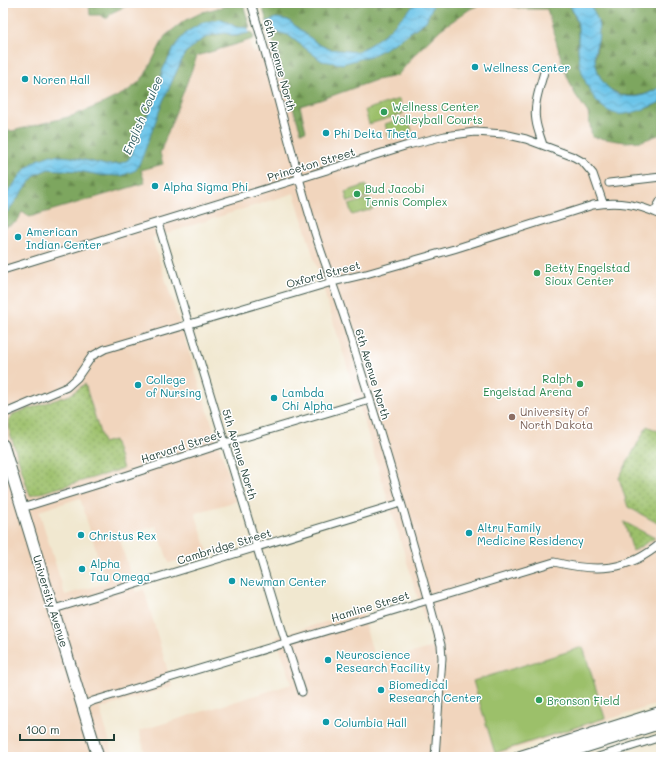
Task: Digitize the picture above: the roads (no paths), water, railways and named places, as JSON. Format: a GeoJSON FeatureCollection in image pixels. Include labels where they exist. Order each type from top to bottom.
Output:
{"type":"FeatureCollection","features":[{"type":"Feature","properties":{"kind":"street","name":"6th Avenue North"},"geometry":{"type":"LineString","coordinates":[[251,3],[299,179],[370,400],[442,645],[435,757]]}},
{"type":"Feature","properties":{"kind":"street"},"geometry":{"type":"LineString","coordinates":[[543,145],[536,121],[536,104],[544,72]]}},
{"type":"Feature","properties":{"kind":"street","name":"Princeton Street"},"geometry":{"type":"LineString","coordinates":[[3,270],[408,145],[459,133],[475,132],[516,136],[574,157],[588,166],[593,174],[603,203]]}},
{"type":"Feature","properties":{"kind":"street"},"geometry":{"type":"LineString","coordinates":[[609,183],[661,177]]}},
{"type":"Feature","properties":{"kind":"street"},"geometry":{"type":"LineString","coordinates":[[658,213],[661,200]]}},
{"type":"Feature","properties":{"kind":"street","name":"Oxford Street"},"geometry":{"type":"LineString","coordinates":[[5,414],[67,387],[77,378],[92,356],[105,349],[332,282],[454,249],[584,207],[603,203],[625,203],[658,213]]}},
{"type":"Feature","properties":{"kind":"street","name":"5th Avenue North"},"geometry":{"type":"LineString","coordinates":[[158,223],[302,692]]}},
{"type":"Feature","properties":{"kind":"street","name":"Harvard Street"},"geometry":{"type":"LineString","coordinates":[[22,508],[128,475],[225,442],[370,400]]}},
{"type":"Feature","properties":{"kind":"street","name":"University Avenue"},"geometry":{"type":"LineString","coordinates":[[3,445],[98,757]]}},
{"type":"Feature","properties":{"kind":"street","name":"Cambridge Street"},"geometry":{"type":"LineString","coordinates":[[54,609],[401,503]]}},
{"type":"Feature","properties":{"kind":"street","name":"Hamline Street"},"geometry":{"type":"LineString","coordinates":[[82,706],[93,701],[554,562],[582,568],[620,566],[636,561],[652,551],[661,543]]}},
{"type":"Feature","properties":{"kind":"street"},"geometry":{"type":"LineString","coordinates":[[598,757],[661,738],[658,718]]}},
{"type":"Feature","properties":{"kind":"street"},"geometry":{"type":"LineString","coordinates":[[518,757],[658,718]]}},
{"type":"Feature","properties":{"kind":"street"},"geometry":{"type":"LineString","coordinates":[[553,757],[658,718]]}},
{"type":"Feature","properties":{"kind":"water"},"geometry":{"type":"Polygon","coordinates":[[[416,3],[434,3],[426,21],[393,44],[373,55],[342,64],[322,61],[288,35],[277,32],[269,27],[267,22],[276,18],[288,20],[318,44],[329,49],[357,52],[387,32],[416,3]]]}},
{"type":"Feature","properties":{"kind":"water"},"geometry":{"type":"Polygon","coordinates":[[[569,3],[588,3],[596,16],[599,25],[599,36],[595,59],[600,77],[610,90],[617,94],[634,97],[644,95],[661,87],[661,102],[627,114],[617,114],[602,107],[591,92],[583,75],[578,51],[578,26],[576,17],[569,3]]]}},
{"type":"Feature","properties":{"kind":"water"},"geometry":{"type":"Polygon","coordinates":[[[222,19],[236,27],[248,28],[249,33],[235,36],[225,33],[212,35],[201,40],[185,53],[163,101],[142,158],[136,170],[121,176],[48,169],[35,175],[8,211],[3,215],[3,199],[26,168],[37,160],[51,155],[71,157],[106,165],[119,164],[128,160],[132,154],[157,94],[163,69],[177,43],[188,31],[204,22],[222,19]]]}},
{"type":"Feature","properties":{"kind":"place","name":"Wellness Center"},"geometry":{"type":"Point","coordinates":[475,67]}},
{"type":"Feature","properties":{"kind":"place","name":"Noren Hall"},"geometry":{"type":"Point","coordinates":[25,79]}},
{"type":"Feature","properties":{"kind":"place","name":"Wellness Center Volleyball Courts"},"geometry":{"type":"Point","coordinates":[384,112]}},
{"type":"Feature","properties":{"kind":"place","name":"Phi Delta Theta"},"geometry":{"type":"Point","coordinates":[326,133]}},
{"type":"Feature","properties":{"kind":"place","name":"Alpha Sigma Phi"},"geometry":{"type":"Point","coordinates":[155,186]}},
{"type":"Feature","properties":{"kind":"place","name":"Bud Jacobi Tennis Complex"},"geometry":{"type":"Point","coordinates":[357,194]}},
{"type":"Feature","properties":{"kind":"place","name":"American Indian Center"},"geometry":{"type":"Point","coordinates":[18,237]}},
{"type":"Feature","properties":{"kind":"place","name":"Betty Engelstad Sioux Center"},"geometry":{"type":"Point","coordinates":[537,273]}},
{"type":"Feature","properties":{"kind":"place","name":"Ralph Engelstad Arena"},"geometry":{"type":"Point","coordinates":[580,384]}},
{"type":"Feature","properties":{"kind":"place","name":"College of Nursing"},"geometry":{"type":"Point","coordinates":[138,385]}},
{"type":"Feature","properties":{"kind":"place","name":"Lambda Chi Alpha"},"geometry":{"type":"Point","coordinates":[274,398]}},
{"type":"Feature","properties":{"kind":"place","name":"University of North Dakota"},"geometry":{"type":"Point","coordinates":[512,417]}},
{"type":"Feature","properties":{"kind":"place","name":"Altru Family Medicine Residency"},"geometry":{"type":"Point","coordinates":[469,533]}},
{"type":"Feature","properties":{"kind":"place","name":"Christus Rex"},"geometry":{"type":"Point","coordinates":[81,535]}},
{"type":"Feature","properties":{"kind":"place","name":"Alpha Tau Omega"},"geometry":{"type":"Point","coordinates":[82,569]}},
{"type":"Feature","properties":{"kind":"place","name":"Newman Center"},"geometry":{"type":"Point","coordinates":[232,581]}},
{"type":"Feature","properties":{"kind":"place","name":"Neuroscience Research Facility"},"geometry":{"type":"Point","coordinates":[328,660]}},
{"type":"Feature","properties":{"kind":"place","name":"Biomedical Research Center"},"geometry":{"type":"Point","coordinates":[381,690]}},
{"type":"Feature","properties":{"kind":"place","name":"Bronson Field"},"geometry":{"type":"Point","coordinates":[539,700]}},
{"type":"Feature","properties":{"kind":"place","name":"Columbia Hall"},"geometry":{"type":"Point","coordinates":[326,722]}},
{"type":"Feature","properties":{"kind":"water label","name":"English Coulee"},"geometry":{"type":"Point","coordinates":[142,115]}}]}
